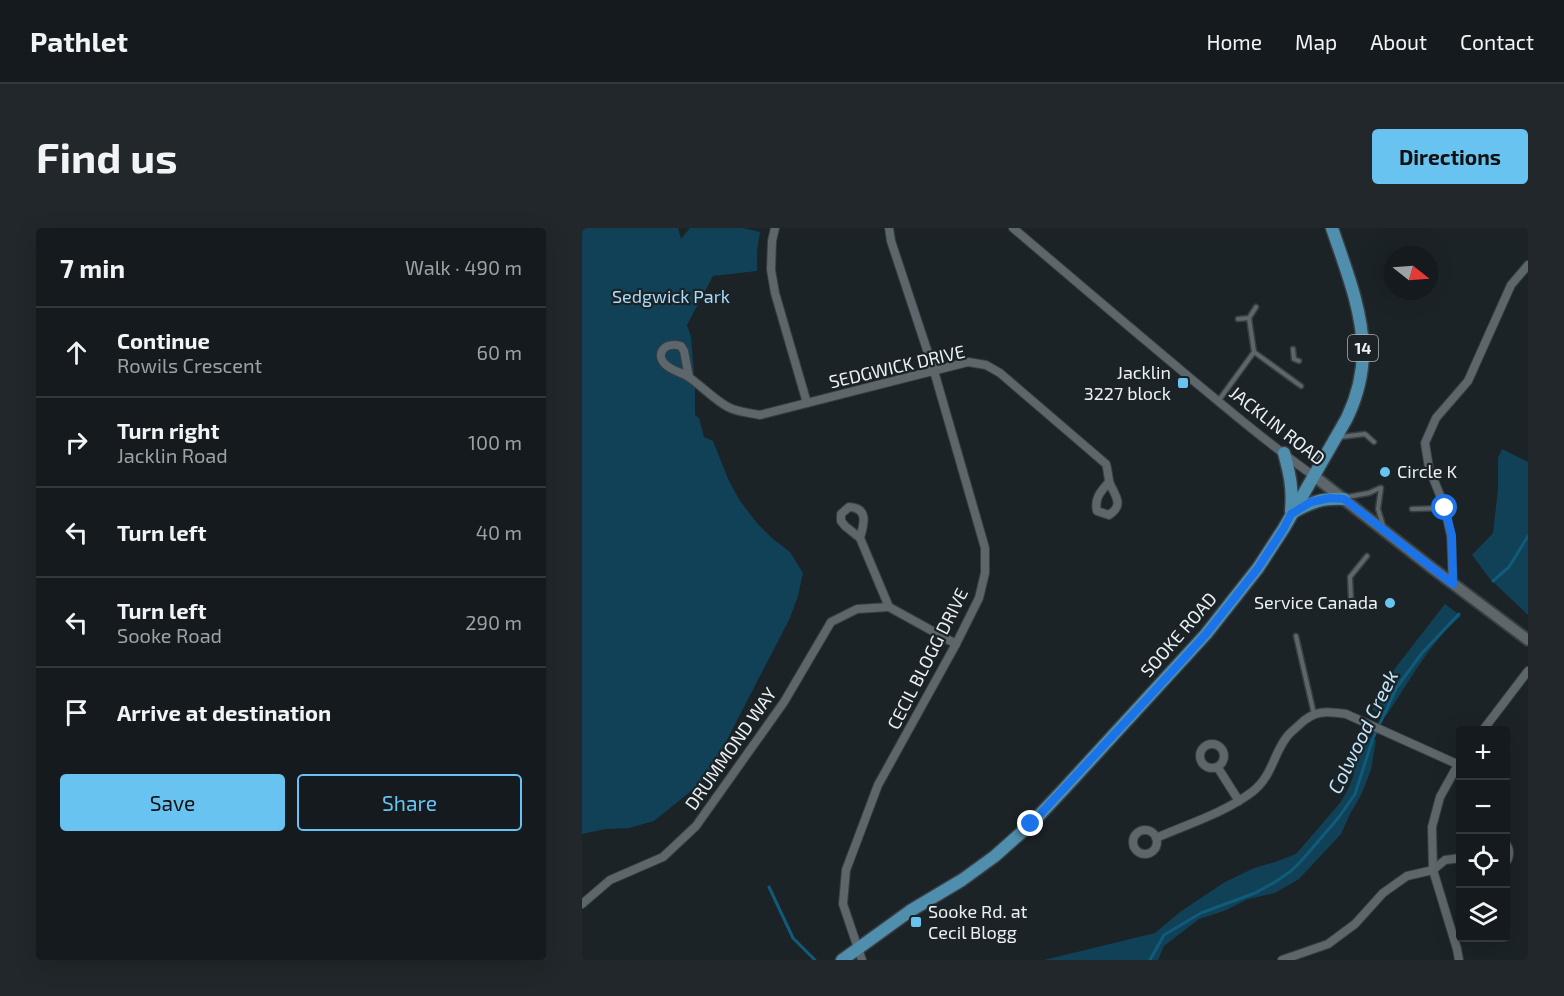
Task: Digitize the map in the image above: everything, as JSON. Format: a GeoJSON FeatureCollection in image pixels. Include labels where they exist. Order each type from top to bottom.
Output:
{"type":"FeatureCollection","features":[{"type":"Feature","properties":{"kind":"main road","name":"SOOKE ROAD"},"geometry":{"type":"LineString","coordinates":[[842,960],[860,954],[910,911],[962,880],[995,856],[1031,824],[1206,634],[1258,568],[1284,528],[1336,437],[1354,402],[1361,373],[1363,351],[1361,329],[1354,298],[1332,228]]}},
{"type":"Feature","properties":{"kind":"main road"},"geometry":{"type":"LineString","coordinates":[[1284,453],[1293,494],[1291,514]]}},
{"type":"Feature","properties":{"kind":"main road","name":"JACKLIN ROAD"},"geometry":{"type":"LineString","coordinates":[[1314,476],[1528,640]]}},
{"type":"Feature","properties":{"kind":"main road"},"geometry":{"type":"LineString","coordinates":[[1291,514],[1311,502],[1343,498]]}},
{"type":"Feature","properties":{"kind":"street"},"geometry":{"type":"LineString","coordinates":[[775,228],[771,270],[775,293],[807,403]]}},
{"type":"Feature","properties":{"kind":"street","name":"CECIL BLOGG DRIVE"},"geometry":{"type":"LineString","coordinates":[[860,954],[843,904],[846,870],[878,785],[956,644],[979,598],[985,573],[985,548],[934,371],[891,241],[889,228]]}},
{"type":"Feature","properties":{"kind":"street","name":"JACKLIN ROAD"},"geometry":{"type":"LineString","coordinates":[[1013,228],[1218,400],[1314,476]]}},
{"type":"Feature","properties":{"kind":"street"},"geometry":{"type":"LineString","coordinates":[[1453,584],[1452,536],[1445,508],[1429,468],[1425,443],[1436,418],[1468,381],[1511,285],[1528,265]]}},
{"type":"Feature","properties":{"kind":"street","name":"SEDGWICK DRIVE"},"geometry":{"type":"LineString","coordinates":[[689,377],[681,346],[670,344],[666,346],[662,351],[662,358],[668,368],[689,377],[729,408],[760,415],[968,362],[986,365],[1000,373],[1107,464],[1109,482]]}},
{"type":"Feature","properties":{"kind":"street"},"geometry":{"type":"LineString","coordinates":[[860,538],[889,607],[956,644]]}},
{"type":"Feature","properties":{"kind":"street","name":"DRUMMOND WAY"},"geometry":{"type":"LineString","coordinates":[[582,904],[610,880],[663,857],[696,826],[784,702],[831,622],[856,609],[889,607]]}},
{"type":"Feature","properties":{"kind":"street"},"geometry":{"type":"LineString","coordinates":[[1486,726],[1528,671]]}},
{"type":"Feature","properties":{"kind":"street"},"geometry":{"type":"LineString","coordinates":[[1156,838],[1239,801],[1255,790],[1269,773],[1285,739],[1307,717],[1325,711],[1346,714],[1456,761]]}},
{"type":"Feature","properties":{"kind":"street"},"geometry":{"type":"LineString","coordinates":[[1218,768],[1239,801]]}},
{"type":"Feature","properties":{"kind":"street"},"geometry":{"type":"LineString","coordinates":[[1456,768],[1440,797],[1432,827],[1433,870],[1458,949],[1459,960]]}},
{"type":"Feature","properties":{"kind":"street"},"geometry":{"type":"LineString","coordinates":[[1282,960],[1328,944],[1355,924],[1383,893],[1407,876],[1433,870],[1444,860],[1456,859]]}},
{"type":"Feature","properties":{"kind":"lane"},"geometry":{"type":"LineString","coordinates":[[1218,400],[1254,352],[1249,318],[1256,307]]}},
{"type":"Feature","properties":{"kind":"lane"},"geometry":{"type":"LineString","coordinates":[[1238,319],[1249,318]]}},
{"type":"Feature","properties":{"kind":"lane"},"geometry":{"type":"LineString","coordinates":[[1293,349],[1294,359],[1299,361]]}},
{"type":"Feature","properties":{"kind":"lane"},"geometry":{"type":"LineString","coordinates":[[1254,352],[1301,386]]}},
{"type":"Feature","properties":{"kind":"lane"},"geometry":{"type":"LineString","coordinates":[[1336,437],[1365,434],[1374,442]]}},
{"type":"Feature","properties":{"kind":"lane"},"geometry":{"type":"LineString","coordinates":[[1343,498],[1381,488],[1378,509],[1384,530]]}},
{"type":"Feature","properties":{"kind":"lane"},"geometry":{"type":"LineString","coordinates":[[1412,509],[1445,508]]}},
{"type":"Feature","properties":{"kind":"lane"},"geometry":{"type":"LineString","coordinates":[[1359,606],[1351,599],[1350,577],[1367,556]]}},
{"type":"Feature","properties":{"kind":"lane"},"geometry":{"type":"LineString","coordinates":[[1296,636],[1314,715]]}},
{"type":"Feature","properties":{"kind":"green space","name":"Sedgwick Park"},"geometry":{"type":"Polygon","coordinates":[[[582,228],[678,228],[681,239],[690,228],[743,228],[760,232],[757,271],[713,276],[687,325],[691,337],[695,415],[699,418],[704,437],[713,441],[729,481],[740,501],[757,523],[790,552],[803,573],[790,618],[713,767],[696,787],[654,821],[629,828],[606,829],[582,834],[582,228]]]}},
{"type":"Feature","properties":{"kind":"green space"},"geometry":{"type":"Polygon","coordinates":[[[1502,449],[1528,462],[1528,615],[1490,579],[1472,555],[1493,533],[1498,489],[1498,458],[1502,449]]]}},
{"type":"Feature","properties":{"kind":"green space"},"geometry":{"type":"Polygon","coordinates":[[[1445,604],[1461,616],[1440,637],[1420,663],[1386,716],[1372,710],[1396,667],[1445,604]]]}},
{"type":"Feature","properties":{"kind":"green space"},"geometry":{"type":"Polygon","coordinates":[[[1360,732],[1376,740],[1371,770],[1361,795],[1341,834],[1299,879],[1275,893],[1248,899],[1224,911],[1199,919],[1164,946],[1158,960],[1044,960],[1155,933],[1180,912],[1225,882],[1254,868],[1296,854],[1340,803],[1348,789],[1353,777],[1360,732]]]}},
{"type":"Feature","properties":{"kind":"waterway","name":"Colwood Creek"},"geometry":{"type":"LineString","coordinates":[[1493,581],[1509,567],[1528,536]]}},
{"type":"Feature","properties":{"kind":"waterway","name":"Colwood Creek"},"geometry":{"type":"LineString","coordinates":[[1150,960],[1164,935],[1201,913],[1255,893],[1291,871],[1303,859],[1339,817],[1355,794],[1373,738],[1397,687],[1422,653],[1459,614]]}},
{"type":"Feature","properties":{"kind":"waterway"},"geometry":{"type":"LineString","coordinates":[[769,887],[793,938],[815,960]]}},
{"type":"Feature","properties":{"kind":"place","name":"Jacklin 3227 block"},"geometry":{"type":"Point","coordinates":[1183,383]}},
{"type":"Feature","properties":{"kind":"place","name":"Circle K"},"geometry":{"type":"Point","coordinates":[1385,472]}},
{"type":"Feature","properties":{"kind":"place","name":"Service Canada"},"geometry":{"type":"Point","coordinates":[1390,603]}},
{"type":"Feature","properties":{"kind":"place","name":"Sooke Rd. at Cecil Blogg"},"geometry":{"type":"Point","coordinates":[916,922]}},
{"type":"Feature","properties":{"kind":"route"},"geometry":{"type":"LineString","coordinates":[[1031,824],[1206,634],[1258,568],[1291,514],[1311,502],[1330,498],[1344,499],[1453,584],[1452,536],[1445,508]]}}]}
